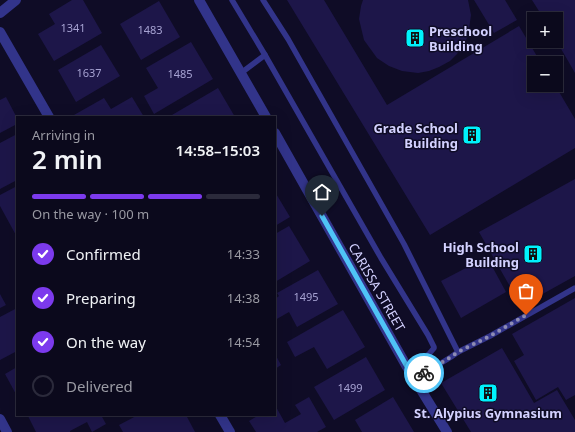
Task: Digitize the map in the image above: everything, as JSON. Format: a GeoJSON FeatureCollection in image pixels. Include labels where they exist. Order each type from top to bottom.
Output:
{"type":"FeatureCollection","features":[{"type":"Feature","properties":{"kind":"street"},"geometry":{"type":"LineString","coordinates":[[0,13],[16,0]]}},
{"type":"Feature","properties":{"kind":"street"},"geometry":{"type":"LineString","coordinates":[[199,0],[265,116]]}},
{"type":"Feature","properties":{"kind":"street"},"geometry":{"type":"LineString","coordinates":[[0,32],[47,116]]}},
{"type":"Feature","properties":{"kind":"street","name":"CARISSA STREET"},"geometry":{"type":"LineString","coordinates":[[276,136],[407,367],[447,432]]}},
{"type":"Feature","properties":{"kind":"street"},"geometry":{"type":"LineString","coordinates":[[221,416],[230,432]]}},
{"type":"Feature","properties":{"kind":"street"},"geometry":{"type":"LineString","coordinates":[[0,419],[7,432]]}},
{"type":"Feature","properties":{"kind":"lane"},"geometry":{"type":"LineString","coordinates":[[232,0],[381,258],[434,346],[429,354],[407,367]]}},
{"type":"Feature","properties":{"kind":"lane"},"geometry":{"type":"LineString","coordinates":[[263,0],[288,38],[404,244],[458,352]]}},
{"type":"Feature","properties":{"kind":"lane"},"geometry":{"type":"LineString","coordinates":[[241,73],[265,55]]}},
{"type":"Feature","properties":{"kind":"lane"},"geometry":{"type":"LineString","coordinates":[[414,379],[458,352],[490,336],[575,288]]}},
{"type":"Feature","properties":{"kind":"building"},"geometry":{"type":"Polygon","coordinates":[[[72,0],[83,0],[102,33],[54,61],[38,34],[55,24],[49,14],[72,0]]]}},
{"type":"Feature","properties":{"kind":"building","name":"Grade School Building"},"geometry":{"type":"Polygon","coordinates":[[[287,0],[324,0],[387,105],[519,26],[527,39],[527,48],[532,48],[537,56],[527,56],[527,92],[559,92],[575,119],[575,148],[430,235],[287,0]]]}},
{"type":"Feature","properties":{"kind":"building","name":"Preschool Building"},"geometry":{"type":"Polygon","coordinates":[[[363,0],[468,0],[471,15],[468,36],[457,54],[450,61],[439,67],[418,73],[402,71],[389,66],[377,58],[364,40],[359,19],[363,0]]]}},
{"type":"Feature","properties":{"kind":"building"},"geometry":{"type":"Polygon","coordinates":[[[474,0],[505,0],[517,20],[494,33],[474,0]]]}},
{"type":"Feature","properties":{"kind":"building"},"geometry":{"type":"Polygon","coordinates":[[[532,0],[575,0],[575,73],[561,48],[563,48],[563,12],[540,12],[532,0]]]}},
{"type":"Feature","properties":{"kind":"building"},"geometry":{"type":"Polygon","coordinates":[[[159,1],[180,37],[141,60],[120,24],[159,1]]]}},
{"type":"Feature","properties":{"kind":"building"},"geometry":{"type":"Polygon","coordinates":[[[191,42],[213,79],[154,114],[144,96],[158,88],[146,68],[191,42]]]}},
{"type":"Feature","properties":{"kind":"building"},"geometry":{"type":"Polygon","coordinates":[[[101,45],[120,76],[76,102],[58,70],[101,45]]]}},
{"type":"Feature","properties":{"kind":"building"},"geometry":{"type":"Polygon","coordinates":[[[218,88],[234,116],[172,116],[218,88]]]}},
{"type":"Feature","properties":{"kind":"building"},"geometry":{"type":"Polygon","coordinates":[[[6,97],[16,116],[16,125],[0,133],[0,100],[6,97]]]}},
{"type":"Feature","properties":{"kind":"building"},"geometry":{"type":"Polygon","coordinates":[[[132,97],[143,116],[74,115],[104,98],[111,109],[132,97]]]}},
{"type":"Feature","properties":{"kind":"building"},"geometry":{"type":"Polygon","coordinates":[[[16,135],[16,181],[0,189],[0,143],[16,135]]]}},
{"type":"Feature","properties":{"kind":"building","name":"High School Building"},"geometry":{"type":"Polygon","coordinates":[[[575,179],[575,276],[521,306],[479,232],[575,179]]]}},
{"type":"Feature","properties":{"kind":"building"},"geometry":{"type":"Polygon","coordinates":[[[16,187],[16,235],[0,206],[0,195],[16,187]]]}},
{"type":"Feature","properties":{"kind":"building"},"geometry":{"type":"Polygon","coordinates":[[[276,194],[290,217],[276,225],[276,194]]]}},
{"type":"Feature","properties":{"kind":"building"},"geometry":{"type":"Polygon","coordinates":[[[289,226],[310,261],[276,281],[276,233],[289,226]]]}},
{"type":"Feature","properties":{"kind":"building"},"geometry":{"type":"Polygon","coordinates":[[[487,257],[506,292],[461,318],[441,281],[487,257]]]}},
{"type":"Feature","properties":{"kind":"building"},"geometry":{"type":"Polygon","coordinates":[[[318,270],[338,304],[297,327],[289,312],[276,319],[276,298],[279,296],[277,293],[318,270]]]}},
{"type":"Feature","properties":{"kind":"building"},"geometry":{"type":"Polygon","coordinates":[[[0,294],[6,305],[0,308],[0,294]]]}},
{"type":"Feature","properties":{"kind":"building"},"geometry":{"type":"Polygon","coordinates":[[[575,298],[575,395],[566,400],[558,387],[536,400],[514,361],[524,355],[512,334],[575,298]]]}},
{"type":"Feature","properties":{"kind":"building"},"geometry":{"type":"Polygon","coordinates":[[[16,309],[16,352],[0,360],[0,317],[16,309]]]}},
{"type":"Feature","properties":{"kind":"building"},"geometry":{"type":"Polygon","coordinates":[[[343,310],[365,347],[327,369],[314,347],[295,357],[287,342],[343,310]]]}},
{"type":"Feature","properties":{"kind":"building","name":"St. Alypius Gymnasium"},"geometry":{"type":"Polygon","coordinates":[[[502,348],[534,403],[557,390],[575,420],[575,432],[471,432],[441,383],[502,348]]]}},
{"type":"Feature","properties":{"kind":"building"},"geometry":{"type":"Polygon","coordinates":[[[276,356],[281,365],[276,368],[276,356]]]}},
{"type":"Feature","properties":{"kind":"building"},"geometry":{"type":"Polygon","coordinates":[[[366,357],[385,390],[334,420],[314,387],[366,357]]]}},
{"type":"Feature","properties":{"kind":"building"},"geometry":{"type":"Polygon","coordinates":[[[16,368],[16,394],[5,374],[16,368]]]}},
{"type":"Feature","properties":{"kind":"building"},"geometry":{"type":"Polygon","coordinates":[[[309,397],[326,427],[317,432],[256,432],[249,421],[257,416],[276,416],[276,407],[285,423],[301,414],[295,405],[309,397]]]}},
{"type":"Feature","properties":{"kind":"building"},"geometry":{"type":"Polygon","coordinates":[[[393,397],[414,432],[362,432],[355,420],[393,397]]]}},
{"type":"Feature","properties":{"kind":"building"},"geometry":{"type":"Polygon","coordinates":[[[28,416],[102,416],[106,424],[92,432],[87,422],[70,432],[36,432],[28,416]]]}},
{"type":"Feature","properties":{"kind":"building"},"geometry":{"type":"Polygon","coordinates":[[[136,416],[187,416],[195,432],[123,432],[119,425],[136,416]]]}},
{"type":"Feature","properties":{"kind":"way so far"},"geometry":{"type":"LineString","coordinates":[[424,373],[472,344],[490,336],[526,315]]}},
{"type":"Feature","properties":{"kind":"place","name":"Preschool Building"},"geometry":{"type":"Point","coordinates":[415,38]}},
{"type":"Feature","properties":{"kind":"place","name":"Grade School Building"},"geometry":{"type":"Point","coordinates":[472,135]}},
{"type":"Feature","properties":{"kind":"place","name":"High School Building"},"geometry":{"type":"Point","coordinates":[533,254]}},
{"type":"Feature","properties":{"kind":"place","name":"St. Alypius Gymnasium"},"geometry":{"type":"Point","coordinates":[488,393]}},
{"type":"Feature","properties":{"kind":"route"},"geometry":{"type":"LineString","coordinates":[[322,216],[414,379],[424,373]]}}]}
